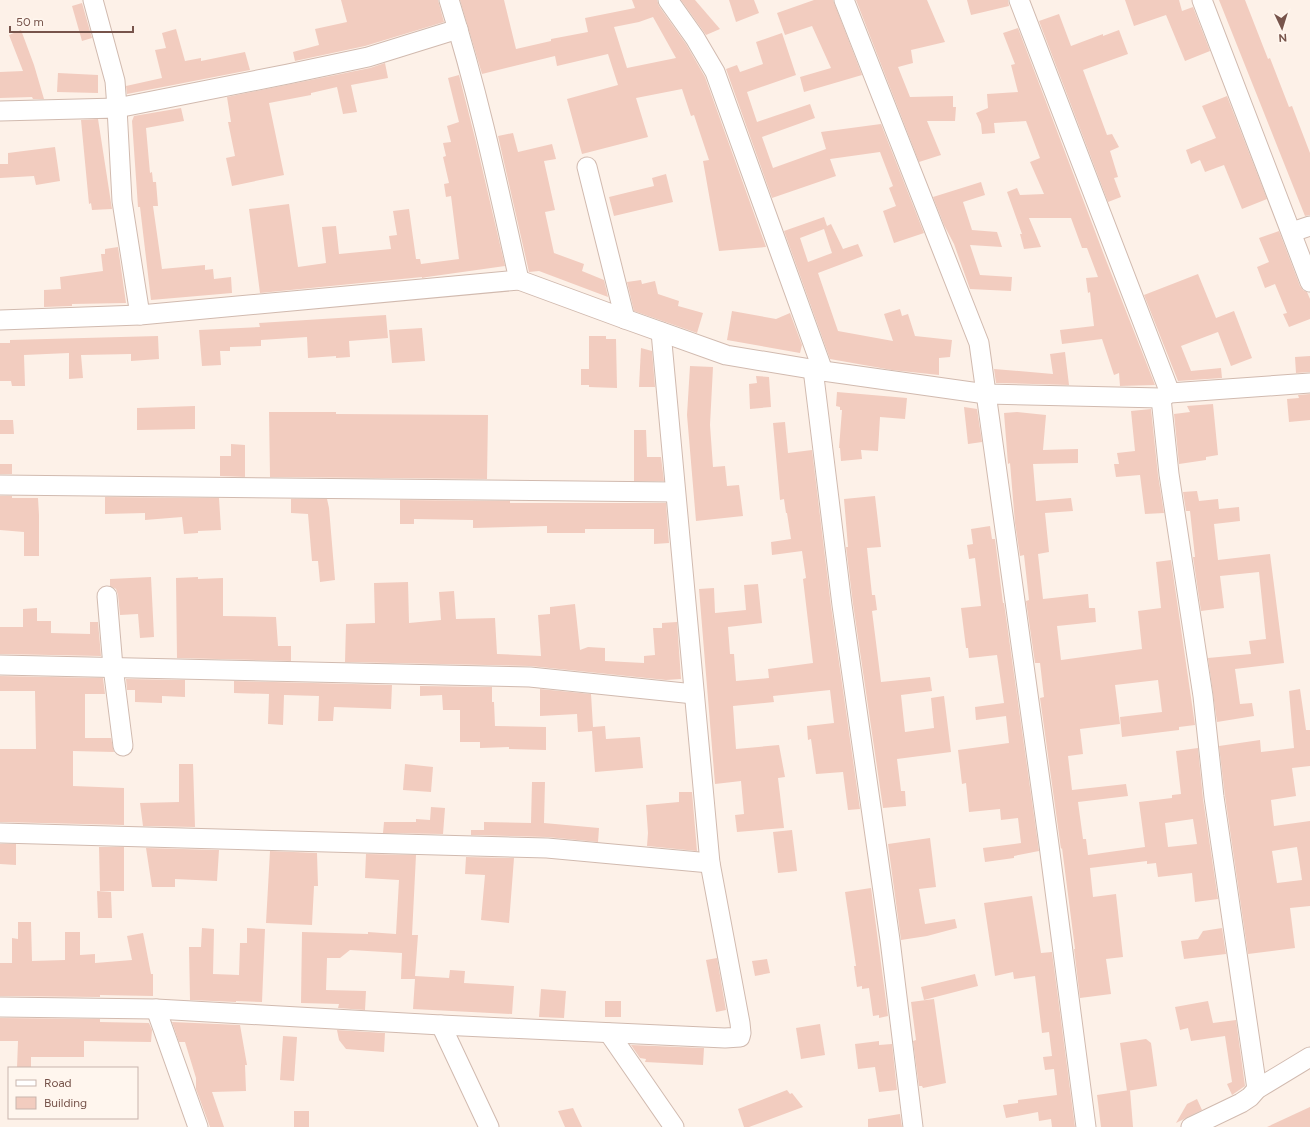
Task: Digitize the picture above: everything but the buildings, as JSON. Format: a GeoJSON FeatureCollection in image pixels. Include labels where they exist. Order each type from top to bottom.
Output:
{"type":"FeatureCollection","features":[{"type":"Feature","properties":{"kind":"street"},"geometry":{"type":"LineString","coordinates":[[93,0],[115,81],[122,201],[140,315]]}},
{"type":"Feature","properties":{"kind":"street"},"geometry":{"type":"LineString","coordinates":[[449,0],[491,155],[519,280]]}},
{"type":"Feature","properties":{"kind":"street"},"geometry":{"type":"LineString","coordinates":[[668,0],[695,38],[715,72],[818,370],[842,605],[890,940],[913,1127]]}},
{"type":"Feature","properties":{"kind":"street"},"geometry":{"type":"LineString","coordinates":[[844,0],[979,343],[1049,845],[1086,1127]]}},
{"type":"Feature","properties":{"kind":"street"},"geometry":{"type":"LineString","coordinates":[[1019,0],[1166,396],[1169,474],[1203,696],[1214,797],[1257,1089]]}},
{"type":"Feature","properties":{"kind":"street"},"geometry":{"type":"LineString","coordinates":[[1202,0],[1310,282]]}},
{"type":"Feature","properties":{"kind":"street"},"geometry":{"type":"LineString","coordinates":[[0,111],[117,108],[281,76],[368,57],[458,29]]}},
{"type":"Feature","properties":{"kind":"street"},"geometry":{"type":"LineString","coordinates":[[587,166],[625,319]]}},
{"type":"Feature","properties":{"kind":"street"},"geometry":{"type":"LineString","coordinates":[[1292,232],[1310,226]]}},
{"type":"Feature","properties":{"kind":"street"},"geometry":{"type":"LineString","coordinates":[[0,320],[140,315],[519,280],[726,355],[986,394],[1166,396],[1310,383]]}},
{"type":"Feature","properties":{"kind":"street"},"geometry":{"type":"LineString","coordinates":[[0,1007],[156,1009],[441,1025],[725,1038],[740,1037],[740,1023],[710,863],[661,332]]}},
{"type":"Feature","properties":{"kind":"street"},"geometry":{"type":"LineString","coordinates":[[0,485],[675,492]]}},
{"type":"Feature","properties":{"kind":"street"},"geometry":{"type":"LineString","coordinates":[[107,596],[113,667],[123,746]]}},
{"type":"Feature","properties":{"kind":"street"},"geometry":{"type":"LineString","coordinates":[[0,665],[530,677],[694,694]]}},
{"type":"Feature","properties":{"kind":"street"},"geometry":{"type":"LineString","coordinates":[[0,833],[547,848],[710,863]]}},
{"type":"Feature","properties":{"kind":"street"},"geometry":{"type":"LineString","coordinates":[[156,1009],[198,1127]]}},
{"type":"Feature","properties":{"kind":"street"},"geometry":{"type":"LineString","coordinates":[[441,1025],[489,1127]]}},
{"type":"Feature","properties":{"kind":"street"},"geometry":{"type":"LineString","coordinates":[[609,1032],[674,1127]]}},
{"type":"Feature","properties":{"kind":"street"},"geometry":{"type":"LineString","coordinates":[[1191,1127],[1241,1103],[1250,1097],[1257,1089],[1310,1057]]}}]}
